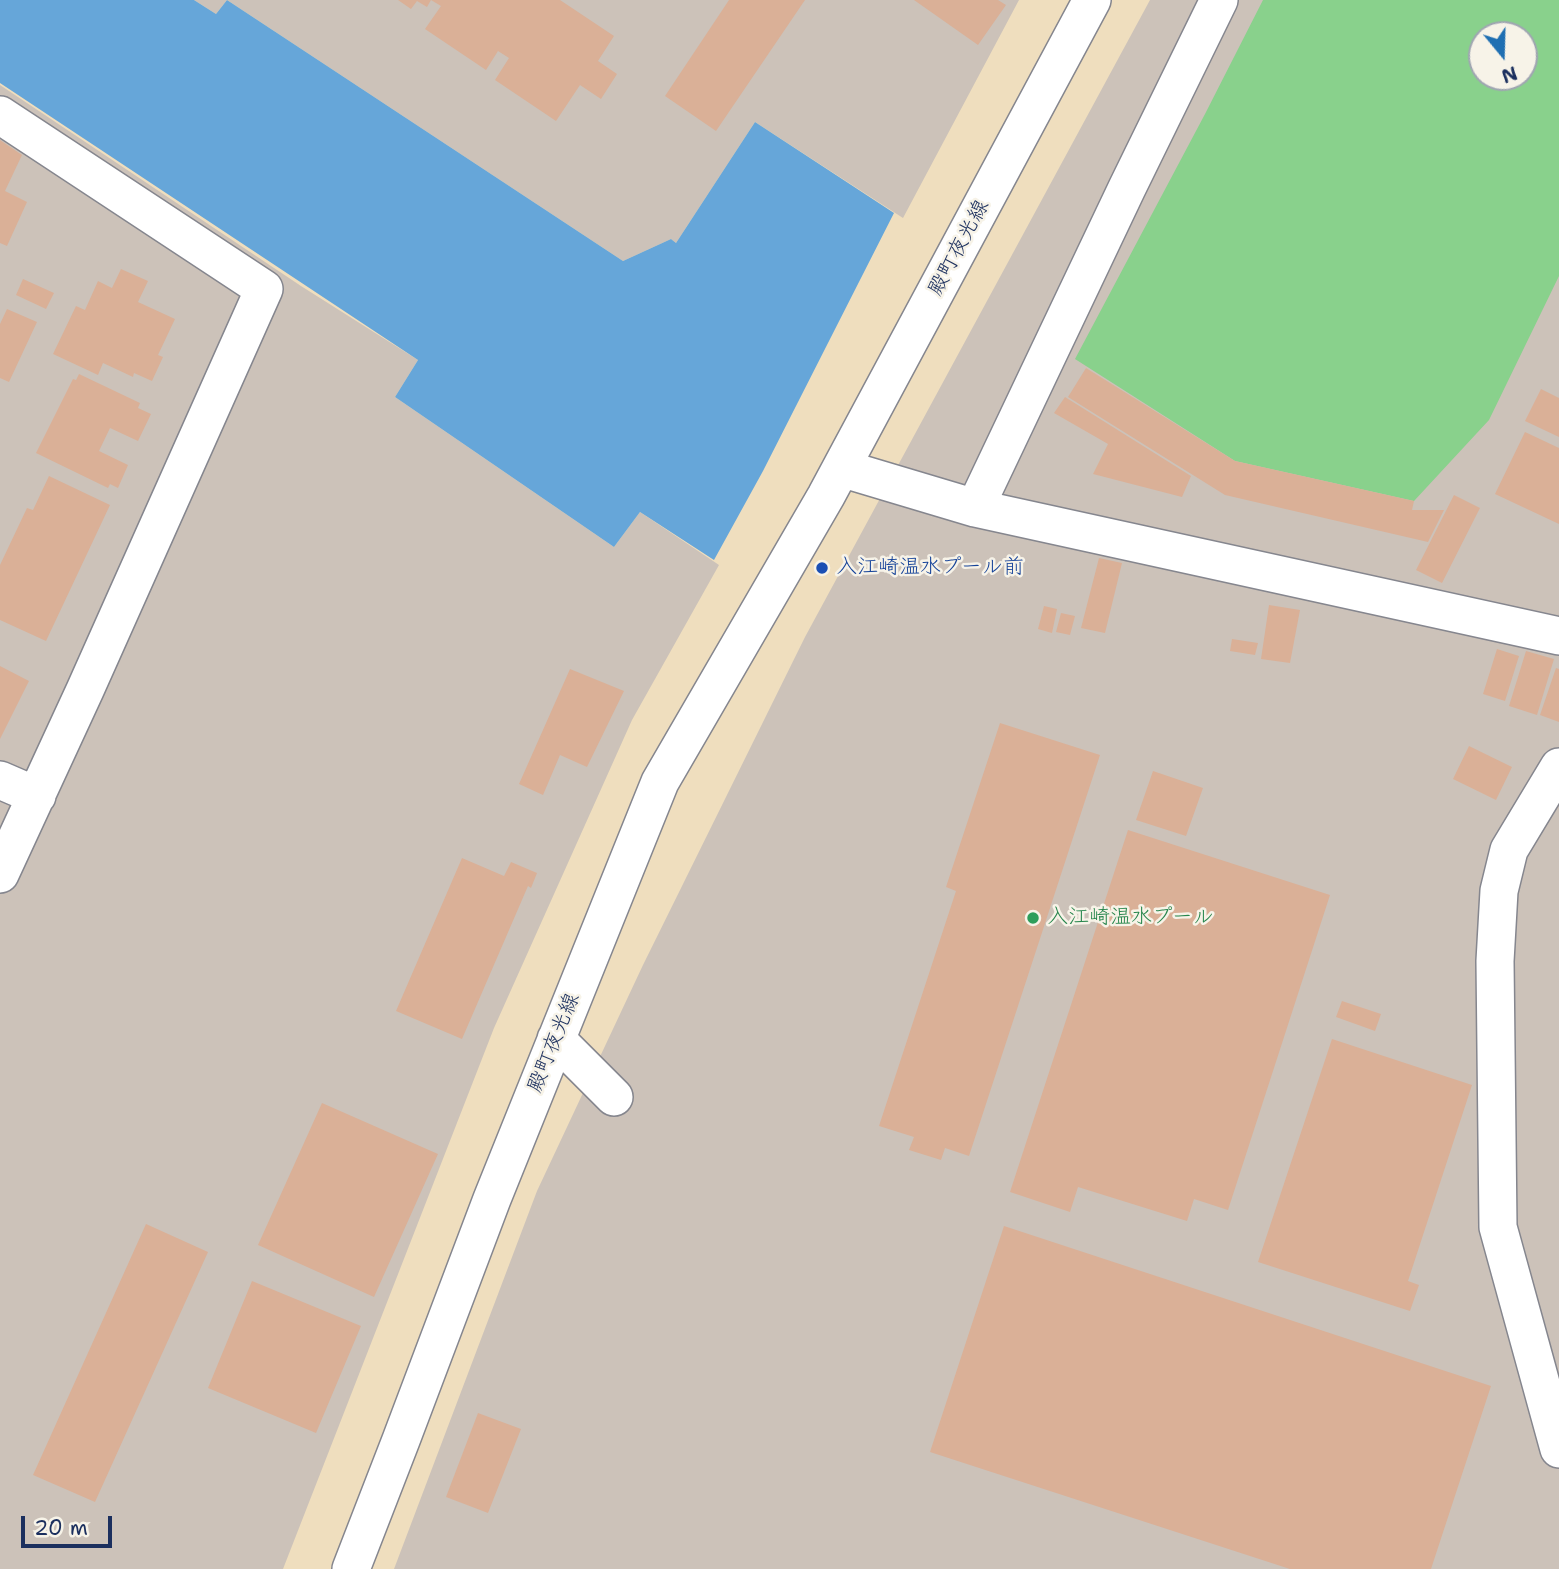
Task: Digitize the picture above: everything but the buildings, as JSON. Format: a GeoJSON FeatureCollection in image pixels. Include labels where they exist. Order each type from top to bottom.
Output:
{"type":"FeatureCollection","features":[{"type":"Feature","properties":{"kind":"street","name":"殿町夜光線"},"geometry":{"type":"LineString","coordinates":[[351,1569],[492,1199],[660,782],[834,482],[1091,0]]}},
{"type":"Feature","properties":{"kind":"street"},"geometry":{"type":"LineString","coordinates":[[975,508],[1219,0]]}},
{"type":"Feature","properties":{"kind":"street"},"geometry":{"type":"LineString","coordinates":[[0,115],[264,289],[0,874]]}},
{"type":"Feature","properties":{"kind":"street"},"geometry":{"type":"LineString","coordinates":[[834,482],[975,508],[1559,636]]}},
{"type":"Feature","properties":{"kind":"street"},"geometry":{"type":"LineString","coordinates":[[1559,767],[1509,850],[1499,891],[1495,961],[1498,1227],[1559,1449]]}},
{"type":"Feature","properties":{"kind":"street"},"geometry":{"type":"LineString","coordinates":[[0,780],[37,796]]}},
{"type":"Feature","properties":{"kind":"street"},"geometry":{"type":"LineString","coordinates":[[556,1039],[614,1097]]}},
{"type":"Feature","properties":{"kind":"shaded area"},"geometry":{"type":"Polygon","coordinates":[[[194,0],[227,0],[216,14],[194,0]]]}},
{"type":"Feature","properties":{"kind":"shaded area"},"geometry":{"type":"Polygon","coordinates":[[[227,0],[1019,0],[903,218],[755,122],[676,243],[671,239],[623,261],[227,0]]]}},
{"type":"Feature","properties":{"kind":"shaded area"},"geometry":{"type":"Polygon","coordinates":[[[1150,0],[1559,0],[1559,1569],[394,1569],[537,1191],[643,965],[805,637],[1150,0]]]}},
{"type":"Feature","properties":{"kind":"shaded area"},"geometry":{"type":"Polygon","coordinates":[[[0,85],[301,286],[418,360],[395,397],[614,547],[640,512],[719,565],[632,720],[494,1028],[283,1569],[0,1569],[0,85]]]}},
{"type":"Feature","properties":{"kind":"green space"},"geometry":{"type":"Polygon","coordinates":[[[1263,0],[1559,0],[1559,276],[1489,420],[1414,501],[1235,461],[1075,359],[1263,0]]]}},
{"type":"Feature","properties":{"kind":"water"},"geometry":{"type":"Polygon","coordinates":[[[0,0],[194,0],[216,14],[227,0],[623,261],[671,239],[676,243],[755,122],[894,213],[763,471],[714,560],[640,512],[614,547],[395,397],[418,360],[0,83],[0,0]]]}},
{"type":"Feature","properties":{"kind":"place","name":"入江崎温水プール前"},"geometry":{"type":"Point","coordinates":[822,568]}},
{"type":"Feature","properties":{"kind":"place","name":"入江崎温水プール"},"geometry":{"type":"Point","coordinates":[1033,918]}}]}
